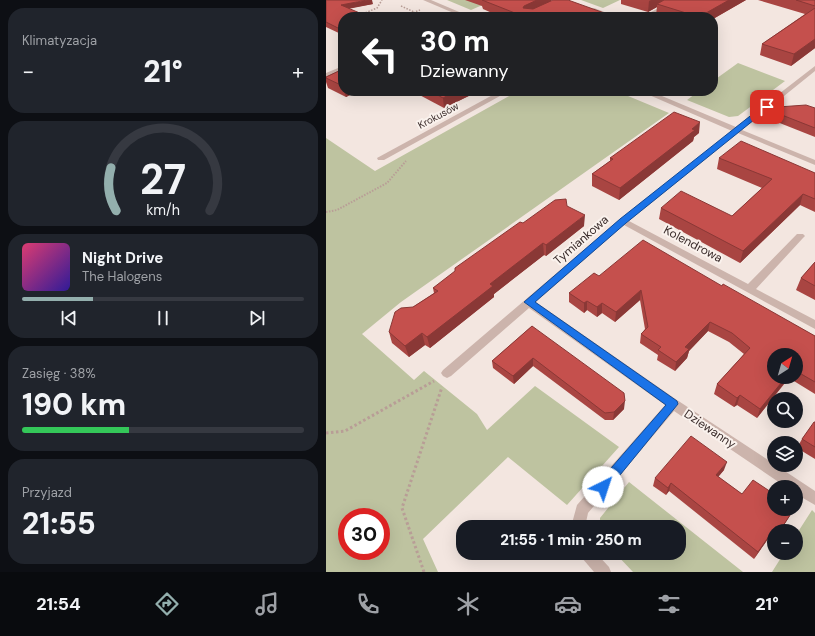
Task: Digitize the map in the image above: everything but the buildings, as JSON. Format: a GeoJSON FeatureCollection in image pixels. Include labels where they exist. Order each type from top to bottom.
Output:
{"type":"FeatureCollection","features":[{"type":"Feature","properties":{"kind":"street"},"geometry":{"type":"LineString","coordinates":[[426,0],[454,12]]}},
{"type":"Feature","properties":{"kind":"street"},"geometry":{"type":"LineString","coordinates":[[654,12],[677,0]]}},
{"type":"Feature","properties":{"kind":"street"},"geometry":{"type":"LineString","coordinates":[[586,7],[600,12]]}},
{"type":"Feature","properties":{"kind":"street","name":"Tymiankowa"},"geometry":{"type":"LineString","coordinates":[[447,373],[623,221],[815,68]]}},
{"type":"Feature","properties":{"kind":"street"},"geometry":{"type":"LineString","coordinates":[[326,75],[338,70]]}},
{"type":"Feature","properties":{"kind":"street","name":"Krokusów"},"geometry":{"type":"LineString","coordinates":[[381,158],[496,96]]}},
{"type":"Feature","properties":{"kind":"street"},"geometry":{"type":"LineString","coordinates":[[656,96],[815,163]]}},
{"type":"Feature","properties":{"kind":"street","name":"Kolendrowa"},"geometry":{"type":"LineString","coordinates":[[623,221],[815,325]]}},
{"type":"Feature","properties":{"kind":"street"},"geometry":{"type":"LineString","coordinates":[[750,289],[800,236]]}},
{"type":"Feature","properties":{"kind":"street","name":"Dziewanny"},"geometry":{"type":"LineString","coordinates":[[529,302],[673,404],[815,500]]}},
{"type":"Feature","properties":{"kind":"street"},"geometry":{"type":"LineString","coordinates":[[580,520],[582,510],[673,404]]}},
{"type":"Feature","properties":{"kind":"street"},"geometry":{"type":"LineString","coordinates":[[593,560],[604,572]]}},
{"type":"Feature","properties":{"kind":"path"},"geometry":{"type":"LineString","coordinates":[[366,12],[377,8],[382,0]]}},
{"type":"Feature","properties":{"kind":"path"},"geometry":{"type":"LineString","coordinates":[[401,6],[415,12]]}},
{"type":"Feature","properties":{"kind":"path"},"geometry":{"type":"LineString","coordinates":[[326,212],[337,210],[387,183],[418,146],[424,134]]}},
{"type":"Feature","properties":{"kind":"path"},"geometry":{"type":"LineString","coordinates":[[326,433],[345,431],[447,373]]}},
{"type":"Feature","properties":{"kind":"path"},"geometry":{"type":"LineString","coordinates":[[424,572],[402,508],[447,373]]}},
{"type":"Feature","properties":{"kind":"green space"},"geometry":{"type":"Polygon","coordinates":[[[447,0],[494,0],[471,10],[447,0]]]}},
{"type":"Feature","properties":{"kind":"green space"},"geometry":{"type":"Polygon","coordinates":[[[581,0],[620,0],[603,8],[581,0]]]}},
{"type":"Feature","properties":{"kind":"green space"},"geometry":{"type":"Polygon","coordinates":[[[738,63],[785,81],[738,116],[729,117],[687,100],[692,96],[718,96],[718,77],[738,63]]]}},
{"type":"Feature","properties":{"kind":"green space"},"geometry":{"type":"Polygon","coordinates":[[[509,96],[628,96],[669,113],[401,302],[362,334],[414,380],[424,371],[477,414],[487,430],[535,386],[619,447],[567,505],[508,457],[423,539],[438,572],[326,572],[326,138],[375,171],[509,96]]]}},
{"type":"Feature","properties":{"kind":"green space"},"geometry":{"type":"Polygon","coordinates":[[[629,482],[677,520],[600,520],[600,518],[629,482]]]}},
{"type":"Feature","properties":{"kind":"green space"},"geometry":{"type":"Polygon","coordinates":[[[812,510],[815,513],[815,572],[772,572],[780,560],[803,560],[803,524],[812,510]]]}},
{"type":"Feature","properties":{"kind":"green space"},"geometry":{"type":"Polygon","coordinates":[[[686,527],[743,572],[633,572],[622,560],[686,560],[686,527]]]}},
{"type":"Feature","properties":{"kind":"route"},"geometry":{"type":"LineString","coordinates":[[603,487],[673,404],[529,302],[623,221],[767,107]]}}]}
